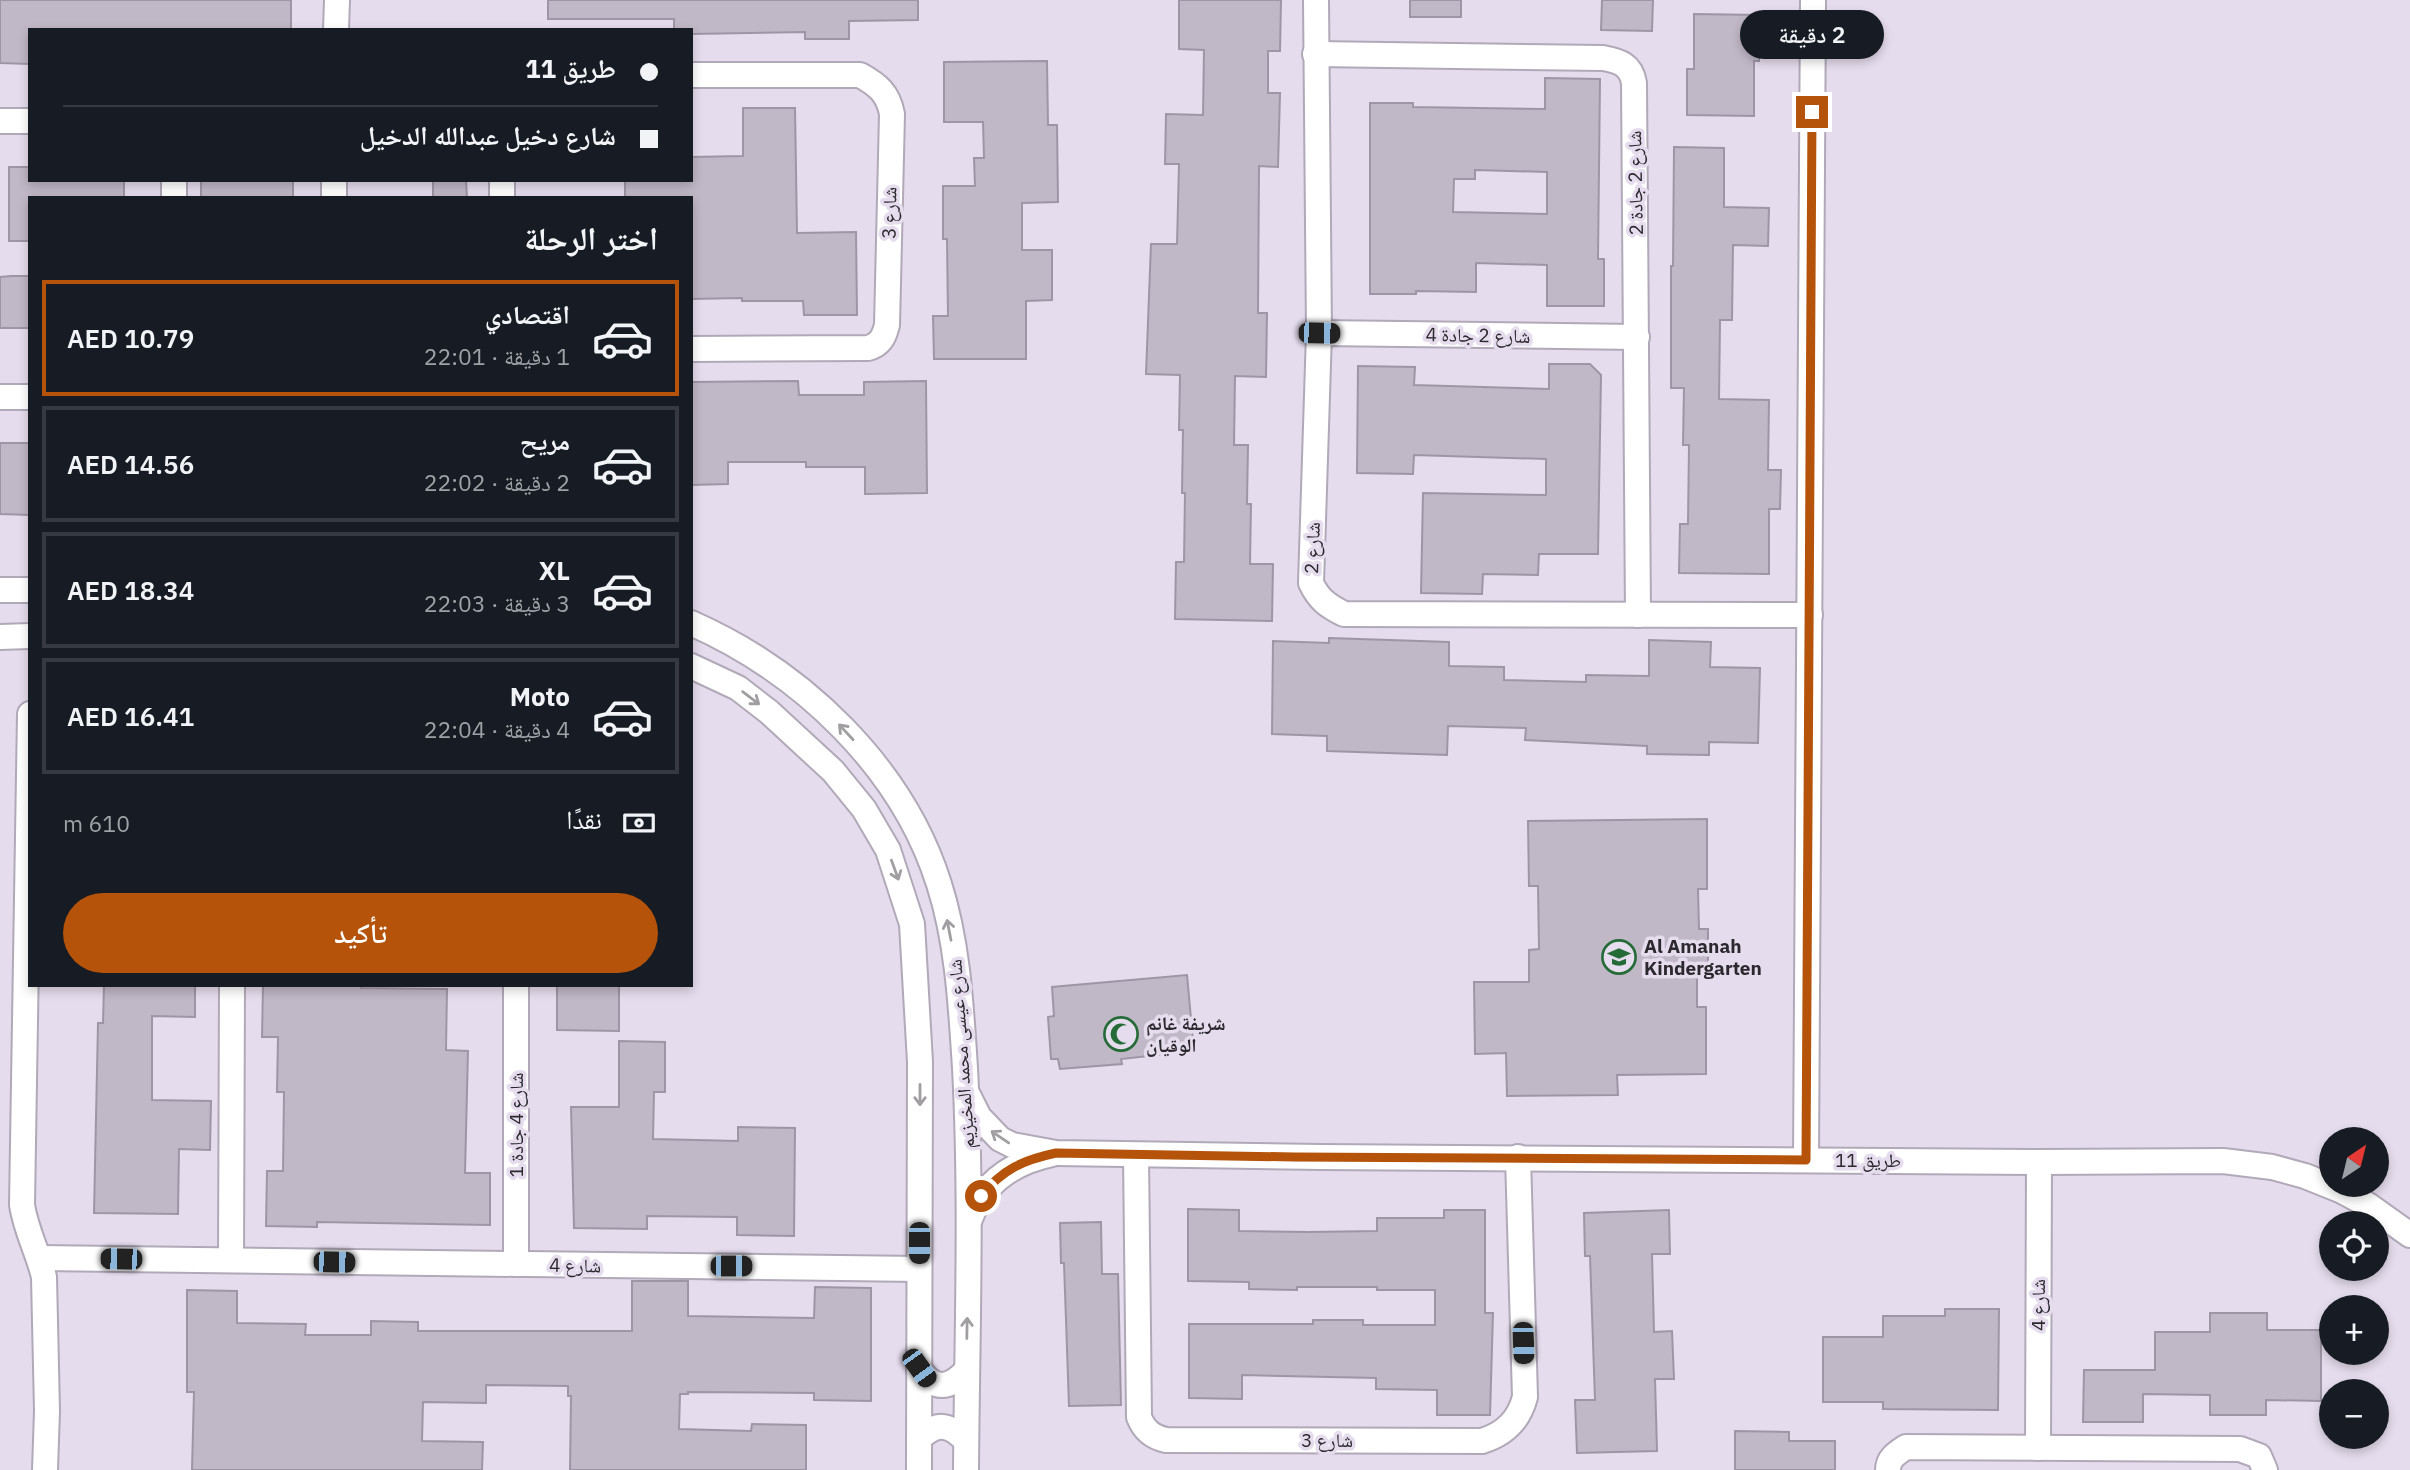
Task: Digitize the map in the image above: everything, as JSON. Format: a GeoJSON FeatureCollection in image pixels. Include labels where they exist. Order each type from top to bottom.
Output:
{"type":"FeatureCollection","features":[{"type":"Feature","properties":{"kind":"street"},"geometry":{"type":"LineString","coordinates":[[336,28],[337,0]]}},
{"type":"Feature","properties":{"kind":"street","name":"شارع 2"},"geometry":{"type":"LineString","coordinates":[[1316,0],[1319,333],[1311,583],[1317,597],[1327,606],[1344,614],[1810,615]]}},
{"type":"Feature","properties":{"kind":"street"},"geometry":{"type":"LineString","coordinates":[[1806,1160],[1813,0]]}},
{"type":"Feature","properties":{"kind":"street","name":"شارع 2 جادة 2"},"geometry":{"type":"LineString","coordinates":[[1315,54],[1604,58],[1626,66],[1634,83],[1638,615]]}},
{"type":"Feature","properties":{"kind":"street","name":"شارع 3"},"geometry":{"type":"LineString","coordinates":[[693,75],[859,75],[877,84],[889,99],[892,114],[887,325],[876,346],[693,349]]}},
{"type":"Feature","properties":{"kind":"street"},"geometry":{"type":"LineString","coordinates":[[0,121],[28,121]]}},
{"type":"Feature","properties":{"kind":"street","name":"شارع 2 جادة 4"},"geometry":{"type":"LineString","coordinates":[[1319,333],[1637,337]]}},
{"type":"Feature","properties":{"kind":"street"},"geometry":{"type":"LineString","coordinates":[[0,397],[28,397]]}},
{"type":"Feature","properties":{"kind":"street"},"geometry":{"type":"LineString","coordinates":[[0,590],[28,590]]}},
{"type":"Feature","properties":{"kind":"street","name":"شارع عيسى محمد المخيزيم"},"geometry":{"type":"LineString","coordinates":[[693,624],[758,657],[837,723],[869,757],[901,800],[925,848],[942,896],[959,980],[969,1155],[966,1470]]}},
{"type":"Feature","properties":{"kind":"street"},"geometry":{"type":"LineString","coordinates":[[0,637],[28,636]]}},
{"type":"Feature","properties":{"kind":"street","name":"شارع عيسى محمد المخيزيم"},"geometry":{"type":"LineString","coordinates":[[693,667],[738,688],[799,739],[832,771],[864,809],[888,850],[912,924],[920,1062],[919,1470]]}},
{"type":"Feature","properties":{"kind":"street"},"geometry":{"type":"LineString","coordinates":[[28,837],[22,1205],[29,1237],[44,1276],[47,1411],[45,1470]]}},
{"type":"Feature","properties":{"kind":"street"},"geometry":{"type":"LineString","coordinates":[[230,1260],[232,987]]}},
{"type":"Feature","properties":{"kind":"street","name":"شارع 4 جادة 1"},"geometry":{"type":"LineString","coordinates":[[516,987],[516,1264]]}},
{"type":"Feature","properties":{"kind":"street","name":"طريق 11"},"geometry":{"type":"LineString","coordinates":[[966,1091],[979,1117],[1000,1139],[1012,1145],[1056,1153],[2039,1162],[2223,1161],[2272,1167],[2305,1176],[2368,1205],[2410,1235]]}},
{"type":"Feature","properties":{"kind":"street","name":"طريق 11"},"geometry":{"type":"LineString","coordinates":[[968,1224],[981,1196],[1001,1174],[1028,1160],[1056,1153]]}},
{"type":"Feature","properties":{"kind":"street","name":"شارع 3"},"geometry":{"type":"LineString","coordinates":[[1136,1155],[1139,1418],[1152,1435],[1166,1440],[1482,1441],[1510,1426],[1522,1408],[1525,1397],[1518,1157]]}},
{"type":"Feature","properties":{"kind":"street","name":"شارع 4"},"geometry":{"type":"LineString","coordinates":[[2038,1448],[2039,1162]]}},
{"type":"Feature","properties":{"kind":"street","name":"شارع 4"},"geometry":{"type":"LineString","coordinates":[[39,1258],[919,1269]]}},
{"type":"Feature","properties":{"kind":"street"},"geometry":{"type":"LineString","coordinates":[[919,1368],[927,1381],[941,1386],[956,1382],[966,1371]]}},
{"type":"Feature","properties":{"kind":"street"},"geometry":{"type":"LineString","coordinates":[[919,1439],[929,1430],[943,1426],[956,1430],[966,1441]]}},
{"type":"Feature","properties":{"kind":"street"},"geometry":{"type":"LineString","coordinates":[[1888,1470],[1888,1464],[1895,1454],[1906,1447],[2240,1449],[2259,1456],[2265,1470]]}},
{"type":"Feature","properties":{"kind":"building"},"geometry":{"type":"Polygon","coordinates":[[[0,0],[291,0],[291,28],[28,28],[28,64],[0,63],[0,0]]]}},
{"type":"Feature","properties":{"kind":"building"},"geometry":{"type":"Polygon","coordinates":[[[548,0],[918,0],[918,20],[849,21],[849,39],[805,39],[805,32],[693,34],[693,28],[674,28],[674,19],[548,19],[548,0]]]}},
{"type":"Feature","properties":{"kind":"building"},"geometry":{"type":"Polygon","coordinates":[[[1179,0],[1281,0],[1280,51],[1268,51],[1268,93],[1280,93],[1278,167],[1259,166],[1258,313],[1267,313],[1266,377],[1235,376],[1234,445],[1248,445],[1250,564],[1273,564],[1272,621],[1175,619],[1176,562],[1184,562],[1185,493],[1182,493],[1183,430],[1179,430],[1180,375],[1146,374],[1151,244],[1177,244],[1179,164],[1165,164],[1166,114],[1203,115],[1204,50],[1179,49],[1179,0]]]}},
{"type":"Feature","properties":{"kind":"building"},"geometry":{"type":"Polygon","coordinates":[[[1410,0],[1461,0],[1461,17],[1410,17],[1410,0]]]}},
{"type":"Feature","properties":{"kind":"building"},"geometry":{"type":"Polygon","coordinates":[[[1602,0],[1653,0],[1652,31],[1601,30],[1602,0]]]}},
{"type":"Feature","properties":{"kind":"building"},"geometry":{"type":"Polygon","coordinates":[[[1694,14],[1759,15],[1759,61],[1754,61],[1754,116],[1687,115],[1687,69],[1694,69],[1694,14]]]}},
{"type":"Feature","properties":{"kind":"building"},"geometry":{"type":"Polygon","coordinates":[[[1047,61],[1048,125],[1057,125],[1058,202],[1022,203],[1022,250],[1052,250],[1052,300],[1026,301],[1026,359],[934,359],[933,316],[948,316],[943,186],[975,186],[974,158],[984,158],[983,122],[944,122],[944,62],[1047,61]]]}},
{"type":"Feature","properties":{"kind":"building"},"geometry":{"type":"Polygon","coordinates":[[[1545,78],[1600,79],[1598,259],[1604,259],[1604,306],[1547,306],[1547,265],[1476,263],[1476,292],[1416,291],[1416,294],[1370,294],[1370,103],[1413,103],[1413,107],[1545,109],[1545,78]],[[1475,170],[1475,179],[1454,179],[1453,212],[1547,214],[1547,172],[1475,170]]]}},
{"type":"Feature","properties":{"kind":"building"},"geometry":{"type":"Polygon","coordinates":[[[743,108],[795,108],[797,233],[856,232],[857,315],[804,315],[803,301],[693,299],[693,196],[625,196],[625,182],[693,182],[693,157],[743,156],[743,108]]]}},
{"type":"Feature","properties":{"kind":"building"},"geometry":{"type":"Polygon","coordinates":[[[1674,147],[1724,148],[1724,207],[1769,208],[1768,246],[1733,245],[1732,320],[1720,320],[1719,399],[1769,400],[1768,470],[1781,470],[1780,509],[1769,509],[1769,574],[1679,573],[1680,524],[1688,524],[1689,445],[1683,445],[1684,388],[1671,388],[1674,147]]]}},
{"type":"Feature","properties":{"kind":"building"},"geometry":{"type":"Polygon","coordinates":[[[9,167],[28,167],[28,182],[124,182],[124,196],[28,196],[28,241],[9,241],[9,167]]]}},
{"type":"Feature","properties":{"kind":"building"},"geometry":{"type":"Polygon","coordinates":[[[201,182],[293,182],[293,196],[201,196],[201,182]]]}},
{"type":"Feature","properties":{"kind":"building"},"geometry":{"type":"Polygon","coordinates":[[[433,182],[466,182],[467,196],[433,196],[433,182]]]}},
{"type":"Feature","properties":{"kind":"building"},"geometry":{"type":"Polygon","coordinates":[[[28,276],[28,328],[0,328],[0,277],[28,276]]]}},
{"type":"Feature","properties":{"kind":"building"},"geometry":{"type":"Polygon","coordinates":[[[1549,364],[1590,364],[1601,375],[1598,554],[1539,554],[1538,575],[1483,574],[1482,594],[1421,593],[1423,493],[1546,495],[1546,459],[1414,455],[1413,474],[1357,473],[1358,366],[1415,367],[1414,385],[1549,389],[1549,364]]]}},
{"type":"Feature","properties":{"kind":"building"},"geometry":{"type":"Polygon","coordinates":[[[798,381],[799,395],[864,395],[864,382],[926,381],[927,493],[865,494],[865,467],[806,467],[806,462],[728,462],[728,484],[693,485],[693,382],[798,381]]]}},
{"type":"Feature","properties":{"kind":"building"},"geometry":{"type":"Polygon","coordinates":[[[0,443],[28,443],[28,515],[0,514],[0,443]]]}},
{"type":"Feature","properties":{"kind":"building"},"geometry":{"type":"Polygon","coordinates":[[[1329,638],[1449,642],[1449,666],[1504,667],[1504,680],[1586,682],[1586,675],[1649,676],[1649,640],[1711,642],[1710,667],[1760,668],[1758,743],[1709,742],[1709,755],[1647,754],[1647,746],[1525,740],[1526,728],[1448,726],[1447,755],[1327,751],[1327,736],[1272,734],[1273,641],[1329,643],[1329,638]]]}},
{"type":"Feature","properties":{"kind":"building","name":"Al Amanah Kindergarten"},"geometry":{"type":"Polygon","coordinates":[[[1707,819],[1707,889],[1698,889],[1699,929],[1708,929],[1708,964],[1697,964],[1697,1007],[1706,1007],[1706,1074],[1617,1075],[1618,1095],[1507,1096],[1506,1053],[1475,1054],[1474,982],[1529,982],[1529,950],[1539,949],[1538,886],[1529,886],[1528,821],[1707,819]]]}},
{"type":"Feature","properties":{"kind":"building","name":"شريفة غانم الوقيان"},"geometry":{"type":"Polygon","coordinates":[[[1187,975],[1194,1051],[1121,1059],[1122,1064],[1060,1069],[1058,1059],[1051,1059],[1048,1017],[1054,1016],[1052,987],[1187,975]]]}},
{"type":"Feature","properties":{"kind":"building"},"geometry":{"type":"Polygon","coordinates":[[[104,987],[195,987],[195,1017],[152,1016],[152,1100],[211,1101],[210,1150],[179,1149],[178,1214],[94,1213],[98,1023],[103,1023],[104,987]]]}},
{"type":"Feature","properties":{"kind":"building"},"geometry":{"type":"Polygon","coordinates":[[[263,987],[447,989],[446,1050],[468,1051],[465,1173],[490,1173],[490,1225],[317,1222],[317,1227],[266,1226],[267,1171],[283,1171],[284,1092],[277,1092],[278,1037],[262,1037],[263,987]]]}},
{"type":"Feature","properties":{"kind":"building"},"geometry":{"type":"Polygon","coordinates":[[[557,987],[619,987],[619,1031],[557,1030],[557,987]]]}},
{"type":"Feature","properties":{"kind":"building"},"geometry":{"type":"Polygon","coordinates":[[[619,1041],[665,1042],[665,1092],[654,1092],[653,1139],[738,1141],[738,1127],[795,1128],[794,1236],[737,1235],[737,1217],[647,1216],[647,1229],[574,1228],[571,1107],[619,1107],[619,1041]]]}},
{"type":"Feature","properties":{"kind":"building"},"geometry":{"type":"Polygon","coordinates":[[[1188,1209],[1239,1210],[1239,1231],[1309,1232],[1377,1231],[1377,1218],[1444,1218],[1444,1210],[1485,1210],[1485,1313],[1493,1313],[1490,1415],[1437,1415],[1437,1390],[1376,1389],[1376,1378],[1242,1375],[1242,1399],[1189,1398],[1189,1324],[1313,1324],[1313,1320],[1363,1320],[1363,1325],[1435,1325],[1435,1290],[1377,1290],[1377,1287],[1249,1289],[1249,1282],[1188,1281],[1188,1209]]]}},
{"type":"Feature","properties":{"kind":"building"},"geometry":{"type":"Polygon","coordinates":[[[1669,1210],[1670,1254],[1652,1254],[1654,1332],[1672,1331],[1674,1379],[1655,1379],[1657,1451],[1577,1453],[1575,1400],[1595,1400],[1590,1256],[1585,1256],[1584,1213],[1669,1210]]]}},
{"type":"Feature","properties":{"kind":"building"},"geometry":{"type":"Polygon","coordinates":[[[1101,1222],[1102,1274],[1118,1274],[1121,1405],[1069,1406],[1060,1223],[1101,1222]]]}},
{"type":"Feature","properties":{"kind":"building"},"geometry":{"type":"Polygon","coordinates":[[[632,1281],[688,1281],[688,1316],[814,1318],[815,1287],[871,1288],[871,1401],[814,1400],[814,1393],[680,1394],[679,1429],[751,1431],[752,1424],[806,1425],[806,1470],[570,1470],[571,1396],[568,1396],[568,1386],[486,1385],[486,1403],[423,1402],[422,1441],[483,1442],[482,1470],[192,1470],[194,1392],[187,1392],[187,1290],[237,1291],[237,1323],[306,1324],[305,1335],[371,1335],[371,1321],[418,1322],[418,1331],[632,1331],[632,1281]]]}},
{"type":"Feature","properties":{"kind":"building"},"geometry":{"type":"Polygon","coordinates":[[[1945,1309],[1999,1309],[1998,1410],[1883,1409],[1883,1402],[1823,1402],[1823,1337],[1883,1337],[1883,1316],[1945,1316],[1945,1309]]]}},
{"type":"Feature","properties":{"kind":"building"},"geometry":{"type":"Polygon","coordinates":[[[2210,1313],[2267,1313],[2267,1330],[2319,1330],[2319,1401],[2266,1400],[2266,1415],[2210,1415],[2210,1395],[2143,1394],[2143,1422],[2083,1422],[2084,1370],[2155,1370],[2155,1332],[2210,1332],[2210,1313]]]}},
{"type":"Feature","properties":{"kind":"building"},"geometry":{"type":"Polygon","coordinates":[[[1735,1431],[1789,1432],[1789,1441],[1835,1441],[1835,1470],[1735,1470],[1735,1431]]]}},
{"type":"Feature","properties":{"kind":"place","name":"Al Amanah Kindergarten"},"geometry":{"type":"Point","coordinates":[1619,957]}},
{"type":"Feature","properties":{"kind":"place","name":"شريفة غانم الوقيان"},"geometry":{"type":"Point","coordinates":[1121,1034]}},
{"type":"Feature","properties":{"kind":"route"},"geometry":{"type":"LineString","coordinates":[[981,1196],[1001,1174],[1028,1160],[1056,1153],[1806,1160],[1812,112]]}}]}
